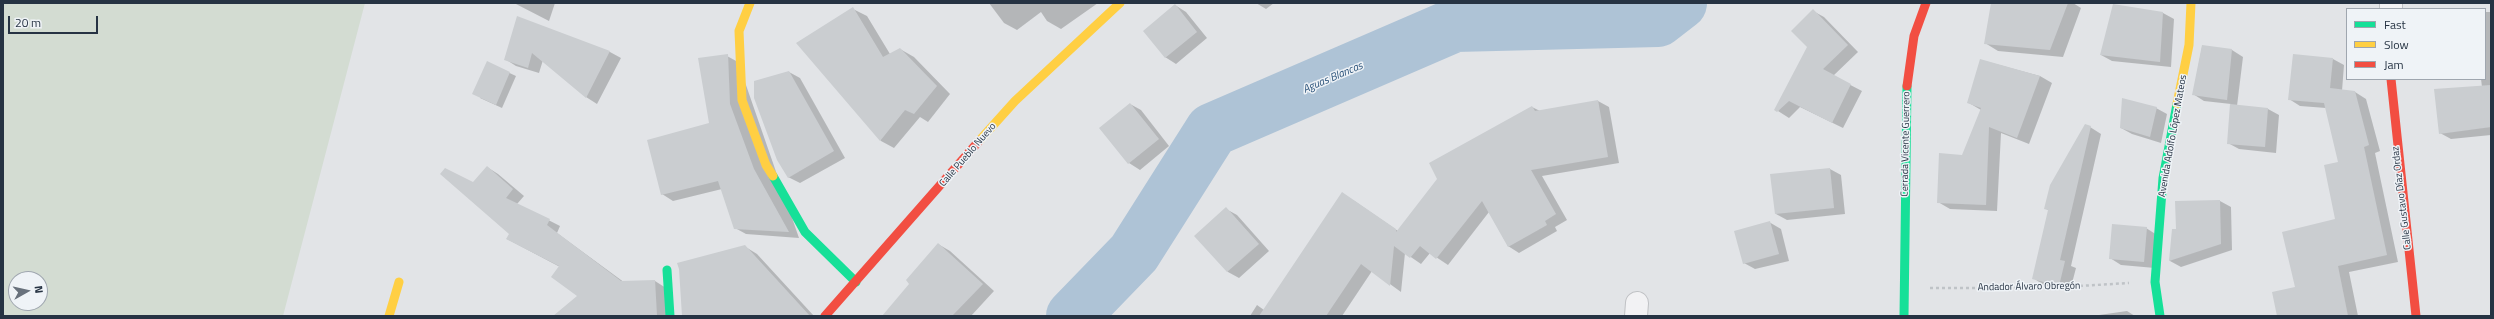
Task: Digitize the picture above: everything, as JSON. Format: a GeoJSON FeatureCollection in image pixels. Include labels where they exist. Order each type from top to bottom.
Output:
{"type":"FeatureCollection","features":[{"type":"Feature","properties":{"kind":"street"},"geometry":{"type":"LineString","coordinates":[[750,3],[739,31],[742,100],[766,165],[805,232],[856,282]]}},
{"type":"Feature","properties":{"kind":"street","name":"Calle Pueblo Nuevo"},"geometry":{"type":"LineString","coordinates":[[825,316],[1015,101],[1120,3]]}},
{"type":"Feature","properties":{"kind":"street","name":"Cerrada Vicente Guerrero"},"geometry":{"type":"LineString","coordinates":[[1904,316],[1905,100],[1914,36],[1926,3]]}},
{"type":"Feature","properties":{"kind":"street","name":"Avenida Adolfo López Mateos"},"geometry":{"type":"LineString","coordinates":[[2160,316],[2155,282],[2163,178],[2189,45],[2191,3]]}},
{"type":"Feature","properties":{"kind":"street","name":"Calle Gustavo Díaz Ordaz"},"geometry":{"type":"LineString","coordinates":[[2391,80],[2390,95],[2416,316]]}},
{"type":"Feature","properties":{"kind":"street"},"geometry":{"type":"LineString","coordinates":[[667,270],[670,316]]}},
{"type":"Feature","properties":{"kind":"street"},"geometry":{"type":"LineString","coordinates":[[389,316],[399,282]]}},
{"type":"Feature","properties":{"kind":"path","name":"Andador Álvaro Obregón"},"geometry":{"type":"LineString","coordinates":[[1904,288],[2046,288],[2155,282]]}},
{"type":"Feature","properties":{"kind":"shaded area"},"geometry":{"type":"Polygon","coordinates":[[[3,3],[365,3],[283,316],[3,316],[3,3]]]}},
{"type":"Feature","properties":{"kind":"building"},"geometry":{"type":"Polygon","coordinates":[[[1991,3],[2068,3],[2050,50],[1984,44],[1991,3]]]}},
{"type":"Feature","properties":{"kind":"building"},"geometry":{"type":"Polygon","coordinates":[[[1175,4],[1197,32],[1165,58],[1143,31],[1175,4]]]}},
{"type":"Feature","properties":{"kind":"building"},"geometry":{"type":"Polygon","coordinates":[[[2113,4],[2163,12],[2160,62],[2100,55],[2113,4]]]}},
{"type":"Feature","properties":{"kind":"building"},"geometry":{"type":"Polygon","coordinates":[[[853,7],[883,57],[900,48],[937,86],[914,114],[905,110],[880,141],[796,43],[853,7]]]}},
{"type":"Feature","properties":{"kind":"building"},"geometry":{"type":"Polygon","coordinates":[[[1813,9],[1848,45],[1823,69],[1851,84],[1832,123],[1789,101],[1777,112],[1774,110],[1807,47],[1791,31],[1813,9]]]}},
{"type":"Feature","properties":{"kind":"building"},"geometry":{"type":"Polygon","coordinates":[[[517,16],[610,51],[586,98],[532,53],[528,68],[504,60],[517,16]]]}},
{"type":"Feature","properties":{"kind":"building"},"geometry":{"type":"Polygon","coordinates":[[[2202,45],[2232,49],[2227,100],[2192,95],[2202,45]]]}},
{"type":"Feature","properties":{"kind":"building"},"geometry":{"type":"Polygon","coordinates":[[[728,54],[730,104],[754,169],[789,232],[734,229],[718,181],[661,195],[647,140],[709,123],[698,58],[728,54]]]}},
{"type":"Feature","properties":{"kind":"building"},"geometry":{"type":"Polygon","coordinates":[[[2293,54],[2333,58],[2330,88],[2355,91],[2369,145],[2364,147],[2387,255],[2338,266],[2348,316],[2277,316],[2272,292],[2295,287],[2282,232],[2335,219],[2324,165],[2338,162],[2324,103],[2288,100],[2293,54]]]}},
{"type":"Feature","properties":{"kind":"building"},"geometry":{"type":"Polygon","coordinates":[[[1980,59],[2040,76],[2017,138],[1989,127],[1986,205],[1937,203],[1939,153],[1962,155],[1981,108],[1967,103],[1980,59]]]}},
{"type":"Feature","properties":{"kind":"building"},"geometry":{"type":"Polygon","coordinates":[[[487,61],[510,72],[496,105],[472,94],[487,61]]]}},
{"type":"Feature","properties":{"kind":"building"},"geometry":{"type":"Polygon","coordinates":[[[789,71],[834,151],[788,178],[777,160],[754,98],[754,81],[789,71]]]}},
{"type":"Feature","properties":{"kind":"building"},"geometry":{"type":"Polygon","coordinates":[[[2491,85],[2491,127],[2439,134],[2434,89],[2491,85]]]}},
{"type":"Feature","properties":{"kind":"building"},"geometry":{"type":"Polygon","coordinates":[[[2122,98],[2157,107],[2150,137],[2120,128],[2122,98]]]}},
{"type":"Feature","properties":{"kind":"building"},"geometry":{"type":"Polygon","coordinates":[[[1598,100],[1608,157],[1531,170],[1556,214],[1545,221],[1547,225],[1508,247],[1482,201],[1436,259],[1420,246],[1410,258],[1394,246],[1390,286],[1361,264],[1326,316],[1259,316],[1342,192],[1396,229],[1396,232],[1437,179],[1429,163],[1532,106],[1535,111],[1598,100]]]}},
{"type":"Feature","properties":{"kind":"building"},"geometry":{"type":"Polygon","coordinates":[[[1130,103],[1159,139],[1128,164],[1099,128],[1130,103]]]}},
{"type":"Feature","properties":{"kind":"building"},"geometry":{"type":"Polygon","coordinates":[[[2230,104],[2268,108],[2265,147],[2227,144],[2230,104]]]}},
{"type":"Feature","properties":{"kind":"building"},"geometry":{"type":"Polygon","coordinates":[[[2085,124],[2091,126],[2060,260],[2065,261],[2059,286],[2032,279],[2048,210],[2044,209],[2050,185],[2085,124]]]}},
{"type":"Feature","properties":{"kind":"building"},"geometry":{"type":"Polygon","coordinates":[[[487,166],[513,189],[506,198],[550,219],[547,225],[621,281],[655,280],[657,316],[553,316],[577,296],[551,277],[559,266],[506,239],[509,234],[440,174],[445,168],[473,182],[487,166]]]}},
{"type":"Feature","properties":{"kind":"building"},"geometry":{"type":"Polygon","coordinates":[[[1830,168],[1834,208],[1775,214],[1770,174],[1830,168]]]}},
{"type":"Feature","properties":{"kind":"building"},"geometry":{"type":"Polygon","coordinates":[[[2220,200],[2221,244],[2169,261],[2172,229],[2176,229],[2175,201],[2220,200]]]}},
{"type":"Feature","properties":{"kind":"building"},"geometry":{"type":"Polygon","coordinates":[[[1226,207],[1259,244],[1227,272],[1194,236],[1226,207]]]}},
{"type":"Feature","properties":{"kind":"building"},"geometry":{"type":"Polygon","coordinates":[[[1770,221],[1779,254],[1743,264],[1734,231],[1770,221]]]}},
{"type":"Feature","properties":{"kind":"building"},"geometry":{"type":"Polygon","coordinates":[[[2112,224],[2147,227],[2144,262],[2109,259],[2112,224]]]}},
{"type":"Feature","properties":{"kind":"building"},"geometry":{"type":"Polygon","coordinates":[[[938,243],[983,284],[952,316],[882,316],[909,284],[906,280],[938,243]]]}},
{"type":"Feature","properties":{"kind":"building"},"geometry":{"type":"Polygon","coordinates":[[[745,245],[810,316],[682,316],[679,269],[677,263],[745,245]]]}},
{"type":"Feature","properties":{"kind":"waterway","name":"Aguas Blancas"},"geometry":{"type":"LineString","coordinates":[[1073,316],[1134,253],[1212,130],[1455,25],[1658,20],[1680,3]]}},
{"type":"Feature","properties":{"kind":"traffic: fast"},"geometry":{"type":"LineString","coordinates":[[1904,316],[1907,86]]}},
{"type":"Feature","properties":{"kind":"traffic: fast"},"geometry":{"type":"LineString","coordinates":[[2160,316],[2155,282],[2163,178],[2177,104]]}},
{"type":"Feature","properties":{"kind":"traffic: fast"},"geometry":{"type":"LineString","coordinates":[[773,176],[805,232],[856,282]]}},
{"type":"Feature","properties":{"kind":"traffic: fast"},"geometry":{"type":"LineString","coordinates":[[667,270],[670,316]]}},
{"type":"Feature","properties":{"kind":"traffic: slow"},"geometry":{"type":"LineString","coordinates":[[750,3],[739,31],[742,100],[766,165],[773,176]]}},
{"type":"Feature","properties":{"kind":"traffic: slow"},"geometry":{"type":"LineString","coordinates":[[979,141],[1015,101],[1120,3]]}},
{"type":"Feature","properties":{"kind":"traffic: slow"},"geometry":{"type":"LineString","coordinates":[[2177,104],[2189,45],[2191,3]]}},
{"type":"Feature","properties":{"kind":"traffic: slow"},"geometry":{"type":"LineString","coordinates":[[389,316],[399,282]]}},
{"type":"Feature","properties":{"kind":"traffic: jam"},"geometry":{"type":"LineString","coordinates":[[1907,86],[1914,36],[1926,3]]}},
{"type":"Feature","properties":{"kind":"traffic: jam"},"geometry":{"type":"LineString","coordinates":[[2391,80],[2416,316]]}},
{"type":"Feature","properties":{"kind":"traffic: jam"},"geometry":{"type":"LineString","coordinates":[[825,316],[979,141]]}}]}
